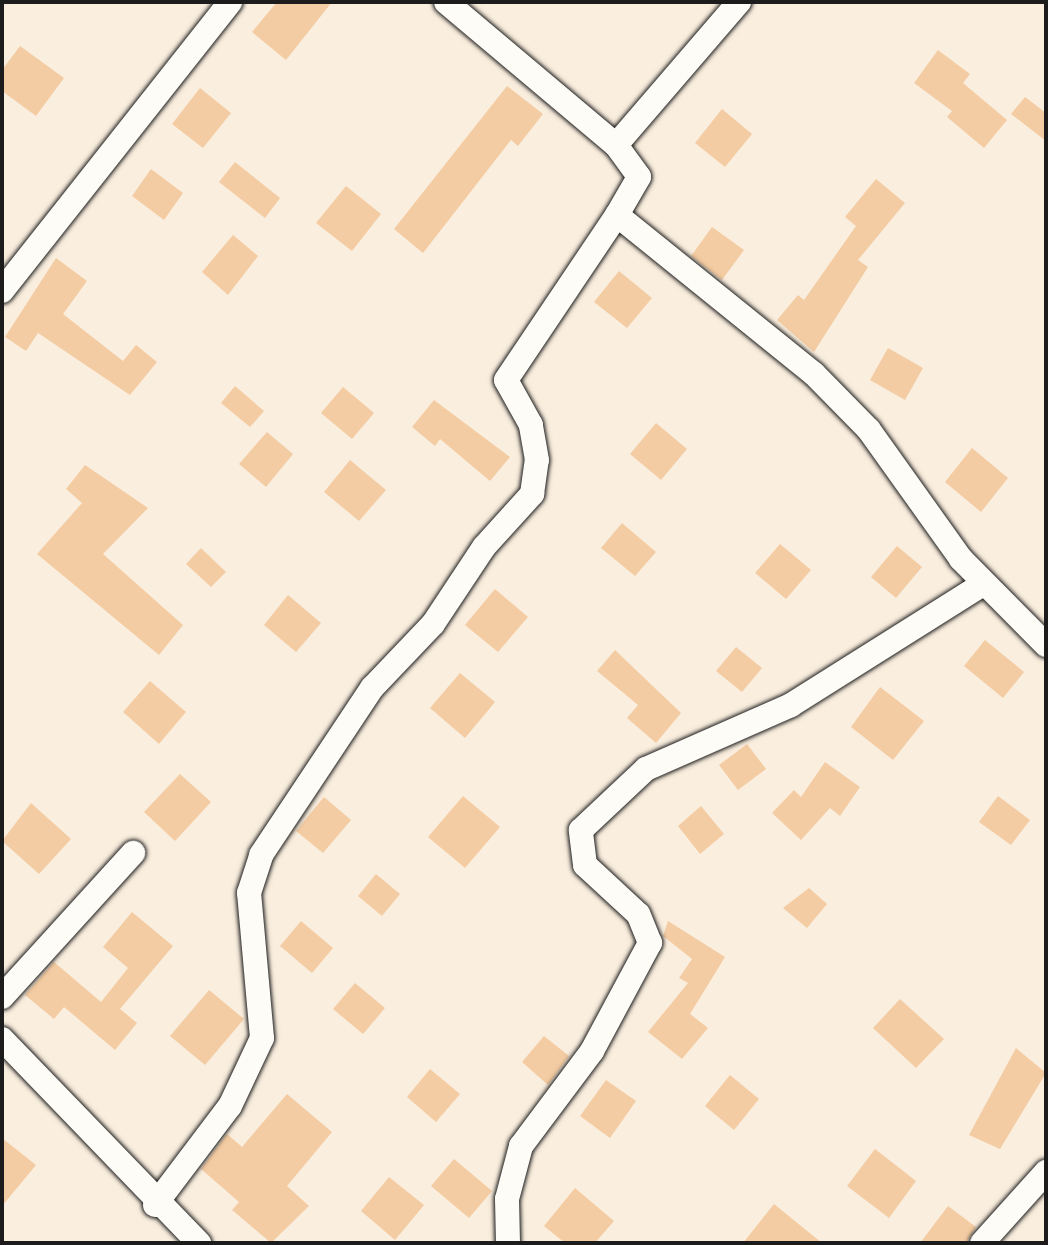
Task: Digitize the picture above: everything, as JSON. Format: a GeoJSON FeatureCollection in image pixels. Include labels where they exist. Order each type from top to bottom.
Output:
{"type":"FeatureCollection","features":[{"type":"Feature","properties":{"kind":"street"},"geometry":{"type":"LineString","coordinates":[[2,291],[230,2]]}},
{"type":"Feature","properties":{"kind":"street"},"geometry":{"type":"LineString","coordinates":[[155,1205],[230,1106],[262,1038],[249,893],[261,855],[372,688],[433,624],[484,547],[532,494],[531,425],[506,380],[617,215],[639,177],[616,145],[446,2]]}},
{"type":"Feature","properties":{"kind":"street"},"geometry":{"type":"LineString","coordinates":[[616,145],[739,2]]}},
{"type":"Feature","properties":{"kind":"street"},"geometry":{"type":"LineString","coordinates":[[617,215],[825,385],[869,430],[983,584],[1046,645]]}},
{"type":"Feature","properties":{"kind":"street"},"geometry":{"type":"LineString","coordinates":[[508,1243],[507,1199],[521,1146],[592,1051],[650,943],[638,914],[585,865],[581,830],[646,769],[791,705],[983,584]]}},
{"type":"Feature","properties":{"kind":"street"},"geometry":{"type":"LineString","coordinates":[[2,997],[133,853]]}},
{"type":"Feature","properties":{"kind":"street"},"geometry":{"type":"LineString","coordinates":[[2,1039],[155,1205],[199,1243]]}},
{"type":"Feature","properties":{"kind":"street"},"geometry":{"type":"LineString","coordinates":[[982,1243],[1046,1172]]}},
{"type":"Feature","properties":{"kind":"building"},"geometry":{"type":"Polygon","coordinates":[[[277,2],[332,2],[286,60],[252,32],[277,2]]]}},
{"type":"Feature","properties":{"kind":"building"},"geometry":{"type":"Polygon","coordinates":[[[20,46],[64,78],[36,116],[2,91],[2,70],[20,46]]]}},
{"type":"Feature","properties":{"kind":"building"},"geometry":{"type":"Polygon","coordinates":[[[938,50],[970,74],[963,83],[1007,120],[984,148],[947,117],[952,111],[914,83],[938,50]]]}},
{"type":"Feature","properties":{"kind":"building"},"geometry":{"type":"Polygon","coordinates":[[[507,86],[543,114],[518,146],[511,140],[423,253],[394,229],[507,86]]]}},
{"type":"Feature","properties":{"kind":"building"},"geometry":{"type":"Polygon","coordinates":[[[200,88],[231,113],[203,148],[172,124],[200,88]]]}},
{"type":"Feature","properties":{"kind":"building"},"geometry":{"type":"Polygon","coordinates":[[[1025,97],[1046,113],[1046,141],[1011,114],[1025,97]]]}},
{"type":"Feature","properties":{"kind":"building"},"geometry":{"type":"Polygon","coordinates":[[[722,109],[752,134],[725,167],[695,143],[722,109]]]}},
{"type":"Feature","properties":{"kind":"building"},"geometry":{"type":"Polygon","coordinates":[[[235,162],[280,198],[265,218],[219,182],[235,162]]]}},
{"type":"Feature","properties":{"kind":"building"},"geometry":{"type":"Polygon","coordinates":[[[151,169],[183,193],[164,220],[132,196],[151,169]]]}},
{"type":"Feature","properties":{"kind":"building"},"geometry":{"type":"Polygon","coordinates":[[[876,179],[905,203],[858,260],[868,267],[814,352],[777,320],[798,295],[804,300],[856,226],[845,217],[876,179]]]}},
{"type":"Feature","properties":{"kind":"building"},"geometry":{"type":"Polygon","coordinates":[[[346,186],[381,214],[352,251],[316,223],[346,186]]]}},
{"type":"Feature","properties":{"kind":"building"},"geometry":{"type":"Polygon","coordinates":[[[712,227],[744,250],[722,280],[691,256],[712,227]]]}},
{"type":"Feature","properties":{"kind":"building"},"geometry":{"type":"Polygon","coordinates":[[[233,235],[258,256],[228,295],[202,272],[233,235]]]}},
{"type":"Feature","properties":{"kind":"building"},"geometry":{"type":"Polygon","coordinates":[[[56,258],[87,281],[63,314],[123,361],[136,345],[157,362],[130,395],[38,333],[26,351],[5,337],[56,258]]]}},
{"type":"Feature","properties":{"kind":"building"},"geometry":{"type":"Polygon","coordinates":[[[619,271],[652,298],[627,328],[594,302],[619,271]]]}},
{"type":"Feature","properties":{"kind":"building"},"geometry":{"type":"Polygon","coordinates":[[[888,348],[923,368],[905,400],[870,380],[888,348]]]}},
{"type":"Feature","properties":{"kind":"building"},"geometry":{"type":"Polygon","coordinates":[[[235,386],[264,411],[250,427],[221,403],[235,386]]]}},
{"type":"Feature","properties":{"kind":"building"},"geometry":{"type":"Polygon","coordinates":[[[343,387],[374,413],[352,439],[321,413],[343,387]]]}},
{"type":"Feature","properties":{"kind":"building"},"geometry":{"type":"Polygon","coordinates":[[[434,400],[510,457],[490,481],[440,439],[435,446],[412,427],[434,400]]]}},
{"type":"Feature","properties":{"kind":"building"},"geometry":{"type":"Polygon","coordinates":[[[656,423],[687,449],[661,480],[630,454],[656,423]]]}},
{"type":"Feature","properties":{"kind":"building"},"geometry":{"type":"Polygon","coordinates":[[[267,432],[293,454],[266,487],[239,464],[267,432]]]}},
{"type":"Feature","properties":{"kind":"building"},"geometry":{"type":"Polygon","coordinates":[[[972,448],[1008,478],[981,512],[945,482],[972,448]]]}},
{"type":"Feature","properties":{"kind":"building"},"geometry":{"type":"Polygon","coordinates":[[[350,460],[386,490],[359,521],[324,492],[350,460]]]}},
{"type":"Feature","properties":{"kind":"building"},"geometry":{"type":"Polygon","coordinates":[[[85,465],[148,508],[103,554],[183,625],[159,655],[37,554],[82,503],[66,489],[85,465]]]}},
{"type":"Feature","properties":{"kind":"building"},"geometry":{"type":"Polygon","coordinates":[[[622,523],[656,552],[635,576],[601,548],[622,523]]]}},
{"type":"Feature","properties":{"kind":"building"},"geometry":{"type":"Polygon","coordinates":[[[780,544],[811,570],[786,599],[755,573],[780,544]]]}},
{"type":"Feature","properties":{"kind":"building"},"geometry":{"type":"Polygon","coordinates":[[[897,546],[922,567],[896,598],[871,577],[897,546]]]}},
{"type":"Feature","properties":{"kind":"building"},"geometry":{"type":"Polygon","coordinates":[[[201,548],[226,572],[211,587],[186,564],[201,548]]]}},
{"type":"Feature","properties":{"kind":"building"},"geometry":{"type":"Polygon","coordinates":[[[495,589],[528,617],[498,652],[465,625],[495,589]]]}},
{"type":"Feature","properties":{"kind":"building"},"geometry":{"type":"Polygon","coordinates":[[[288,595],[321,623],[296,652],[264,625],[288,595]]]}},
{"type":"Feature","properties":{"kind":"building"},"geometry":{"type":"Polygon","coordinates":[[[985,640],[1024,672],[1003,698],[964,666],[985,640]]]}},
{"type":"Feature","properties":{"kind":"building"},"geometry":{"type":"Polygon","coordinates":[[[736,647],[762,668],[742,692],[716,671],[736,647]]]}},
{"type":"Feature","properties":{"kind":"building"},"geometry":{"type":"Polygon","coordinates":[[[615,650],[681,713],[656,743],[627,718],[638,705],[597,671],[615,650]]]}},
{"type":"Feature","properties":{"kind":"building"},"geometry":{"type":"Polygon","coordinates":[[[460,673],[495,702],[465,738],[430,708],[460,673]]]}},
{"type":"Feature","properties":{"kind":"building"},"geometry":{"type":"Polygon","coordinates":[[[150,681],[186,712],[159,744],[123,712],[150,681]]]}},
{"type":"Feature","properties":{"kind":"building"},"geometry":{"type":"Polygon","coordinates":[[[880,687],[924,721],[893,760],[851,727],[880,687]]]}},
{"type":"Feature","properties":{"kind":"building"},"geometry":{"type":"Polygon","coordinates":[[[747,744],[766,769],[738,790],[719,765],[747,744]]]}},
{"type":"Feature","properties":{"kind":"building"},"geometry":{"type":"Polygon","coordinates":[[[825,762],[860,787],[840,816],[830,808],[801,840],[772,813],[794,790],[801,797],[825,762]]]}},
{"type":"Feature","properties":{"kind":"building"},"geometry":{"type":"Polygon","coordinates":[[[180,774],[211,802],[175,841],[144,812],[180,774]]]}},
{"type":"Feature","properties":{"kind":"building"},"geometry":{"type":"Polygon","coordinates":[[[463,796],[500,827],[465,868],[428,837],[463,796]]]}},
{"type":"Feature","properties":{"kind":"building"},"geometry":{"type":"Polygon","coordinates":[[[998,796],[1030,820],[1011,845],[979,822],[998,796]]]}},
{"type":"Feature","properties":{"kind":"building"},"geometry":{"type":"Polygon","coordinates":[[[324,797],[351,820],[323,853],[296,831],[324,797]]]}},
{"type":"Feature","properties":{"kind":"building"},"geometry":{"type":"Polygon","coordinates":[[[31,803],[71,839],[39,874],[2,841],[31,803]]]}},
{"type":"Feature","properties":{"kind":"building"},"geometry":{"type":"Polygon","coordinates":[[[701,806],[724,834],[700,854],[678,826],[701,806]]]}},
{"type":"Feature","properties":{"kind":"building"},"geometry":{"type":"Polygon","coordinates":[[[376,874],[400,894],[382,916],[358,896],[376,874]]]}},
{"type":"Feature","properties":{"kind":"building"},"geometry":{"type":"Polygon","coordinates":[[[809,888],[827,904],[807,928],[783,908],[809,888]]]}},
{"type":"Feature","properties":{"kind":"building"},"geometry":{"type":"Polygon","coordinates":[[[132,912],[173,946],[120,1009],[137,1023],[115,1050],[64,1007],[54,1019],[25,995],[54,962],[101,1002],[128,968],[103,947],[132,912]]]}},
{"type":"Feature","properties":{"kind":"building"},"geometry":{"type":"Polygon","coordinates":[[[301,921],[333,948],[312,973],[280,946],[301,921]]]}},
{"type":"Feature","properties":{"kind":"building"},"geometry":{"type":"Polygon","coordinates":[[[668,921],[725,957],[690,1014],[708,1028],[682,1059],[648,1032],[688,983],[679,978],[692,959],[663,936],[668,921]]]}},
{"type":"Feature","properties":{"kind":"building"},"geometry":{"type":"Polygon","coordinates":[[[355,983],[385,1008],[363,1034],[333,1009],[355,983]]]}},
{"type":"Feature","properties":{"kind":"building"},"geometry":{"type":"Polygon","coordinates":[[[209,990],[244,1019],[205,1065],[170,1036],[209,990]]]}},
{"type":"Feature","properties":{"kind":"building"},"geometry":{"type":"Polygon","coordinates":[[[900,999],[944,1039],[916,1068],[873,1028],[900,999]]]}},
{"type":"Feature","properties":{"kind":"building"},"geometry":{"type":"Polygon","coordinates":[[[544,1036],[569,1056],[548,1085],[522,1062],[544,1036]]]}},
{"type":"Feature","properties":{"kind":"building"},"geometry":{"type":"Polygon","coordinates":[[[1016,1048],[1046,1073],[1000,1149],[969,1135],[1016,1048]]]}},
{"type":"Feature","properties":{"kind":"building"},"geometry":{"type":"Polygon","coordinates":[[[430,1069],[460,1094],[436,1122],[407,1097],[430,1069]]]}},
{"type":"Feature","properties":{"kind":"building"},"geometry":{"type":"Polygon","coordinates":[[[730,1075],[759,1099],[734,1130],[705,1106],[730,1075]]]}},
{"type":"Feature","properties":{"kind":"building"},"geometry":{"type":"Polygon","coordinates":[[[606,1080],[636,1101],[610,1138],[580,1116],[606,1080]]]}},
{"type":"Feature","properties":{"kind":"building"},"geometry":{"type":"Polygon","coordinates":[[[287,1094],[332,1132],[287,1186],[309,1206],[271,1243],[232,1210],[239,1202],[201,1169],[227,1134],[242,1147],[287,1094]]]}},
{"type":"Feature","properties":{"kind":"building"},"geometry":{"type":"Polygon","coordinates":[[[2,1138],[36,1165],[2,1206],[2,1138]]]}},
{"type":"Feature","properties":{"kind":"building"},"geometry":{"type":"Polygon","coordinates":[[[875,1149],[916,1181],[889,1218],[847,1186],[875,1149]]]}},
{"type":"Feature","properties":{"kind":"building"},"geometry":{"type":"Polygon","coordinates":[[[454,1159],[492,1191],[469,1218],[431,1186],[454,1159]]]}},
{"type":"Feature","properties":{"kind":"building"},"geometry":{"type":"Polygon","coordinates":[[[389,1177],[424,1205],[395,1240],[361,1211],[389,1177]]]}},
{"type":"Feature","properties":{"kind":"building"},"geometry":{"type":"Polygon","coordinates":[[[575,1188],[614,1221],[595,1243],[565,1243],[544,1226],[575,1188]]]}},
{"type":"Feature","properties":{"kind":"building"},"geometry":{"type":"Polygon","coordinates":[[[774,1204],[822,1243],[743,1243],[774,1204]]]}},
{"type":"Feature","properties":{"kind":"building"},"geometry":{"type":"Polygon","coordinates":[[[948,1206],[976,1227],[966,1243],[920,1243],[948,1206]]]}}]}
